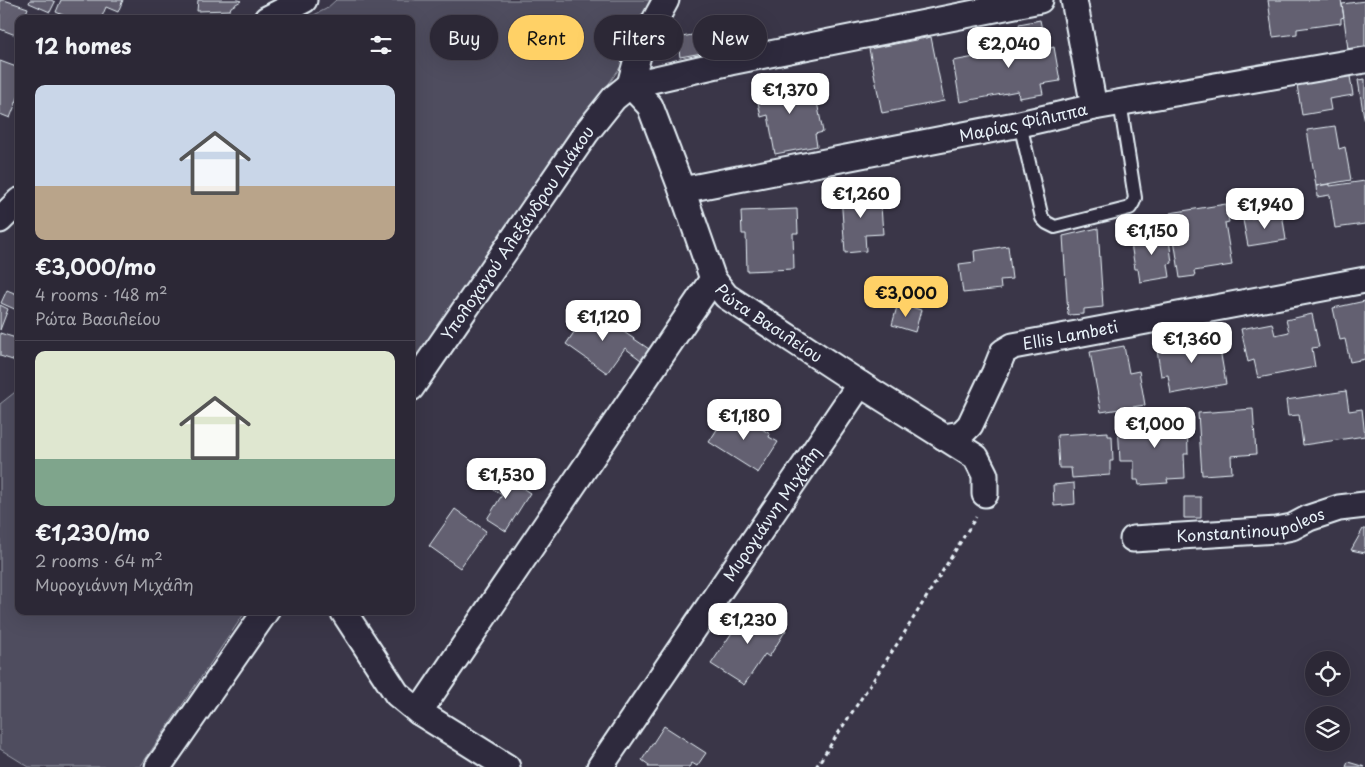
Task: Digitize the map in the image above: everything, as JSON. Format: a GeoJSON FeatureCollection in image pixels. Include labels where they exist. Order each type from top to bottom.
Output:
{"type":"FeatureCollection","features":[{"type":"Feature","properties":{"kind":"street"},"geometry":{"type":"LineString","coordinates":[[275,15],[304,0]]}},
{"type":"Feature","properties":{"kind":"street"},"geometry":{"type":"LineString","coordinates":[[666,0],[640,48],[630,85],[730,62],[1037,0]]}},
{"type":"Feature","properties":{"kind":"street"},"geometry":{"type":"LineString","coordinates":[[1074,0],[1094,107]]}},
{"type":"Feature","properties":{"kind":"street","name":"Μαρίας Φίλιππα"},"geometry":{"type":"LineString","coordinates":[[682,190],[1020,124],[1120,102],[1365,60]]}},
{"type":"Feature","properties":{"kind":"street","name":"Ρώτα Βασιλείου"},"geometry":{"type":"LineString","coordinates":[[630,85],[650,106],[713,280],[726,296],[976,457],[985,475],[985,494]]}},
{"type":"Feature","properties":{"kind":"street","name":"Υπολοχαγού Αλεξάνδρου Διάκου"},"geometry":{"type":"LineString","coordinates":[[415,382],[586,133],[614,98],[630,85]]}},
{"type":"Feature","properties":{"kind":"street"},"geometry":{"type":"LineString","coordinates":[[0,220],[15,205]]}},
{"type":"Feature","properties":{"kind":"street"},"geometry":{"type":"LineString","coordinates":[[419,712],[713,280]]}},
{"type":"Feature","properties":{"kind":"street","name":"Ellis Lambeti"},"geometry":{"type":"LineString","coordinates":[[944,436],[960,434],[970,425],[1003,352],[1013,346],[1365,280]]}},
{"type":"Feature","properties":{"kind":"street","name":"Μυρογιάννη Μιχάλη"},"geometry":{"type":"LineString","coordinates":[[600,767],[860,384]]}},
{"type":"Feature","properties":{"kind":"street","name":"Konstantinoupoleos"},"geometry":{"type":"LineString","coordinates":[[1134,539],[1277,530],[1292,527],[1310,518],[1339,508],[1365,505]]}},
{"type":"Feature","properties":{"kind":"street"},"geometry":{"type":"LineString","coordinates":[[158,767],[263,615]]}},
{"type":"Feature","properties":{"kind":"street"},"geometry":{"type":"LineString","coordinates":[[346,615],[397,694],[419,712],[507,767]]}},
{"type":"Feature","properties":{"kind":"lane"},"geometry":{"type":"LineString","coordinates":[[1020,124],[1042,218],[1047,224],[1055,226],[1130,208],[1134,203],[1135,198],[1120,102]]}},
{"type":"Feature","properties":{"kind":"path"},"geometry":{"type":"LineString","coordinates":[[816,767],[903,635],[974,521],[984,504],[985,494]]}},
{"type":"Feature","properties":{"kind":"shaded area"},"geometry":{"type":"Polygon","coordinates":[[[336,0],[659,0],[651,15],[594,15],[594,60],[625,60],[415,365],[415,15],[314,15],[326,9],[336,0]]]}},
{"type":"Feature","properties":{"kind":"shaded area"},"geometry":{"type":"Polygon","coordinates":[[[15,392],[15,615],[243,615],[140,767],[29,767],[0,749],[0,404],[15,392]]]}},
{"type":"Feature","properties":{"kind":"building"},"geometry":{"type":"Polygon","coordinates":[[[0,0],[28,8],[25,15],[15,15],[15,35],[0,29],[0,0]]]}},
{"type":"Feature","properties":{"kind":"building"},"geometry":{"type":"Polygon","coordinates":[[[30,0],[51,0],[55,2],[50,12],[29,3],[30,0]]]}},
{"type":"Feature","properties":{"kind":"building"},"geometry":{"type":"Polygon","coordinates":[[[61,0],[123,0],[118,12],[106,7],[103,15],[63,15],[56,12],[61,0]]]}},
{"type":"Feature","properties":{"kind":"building"},"geometry":{"type":"Polygon","coordinates":[[[198,0],[241,1],[231,7],[230,10],[197,11],[198,0]]]}},
{"type":"Feature","properties":{"kind":"building"},"geometry":{"type":"Polygon","coordinates":[[[1268,0],[1341,0],[1344,17],[1341,18],[1341,23],[1297,29],[1297,34],[1273,37],[1268,0]]]}},
{"type":"Feature","properties":{"kind":"building"},"geometry":{"type":"Polygon","coordinates":[[[1365,1],[1365,47],[1348,49],[1342,4],[1365,1]]]}},
{"type":"Feature","properties":{"kind":"building"},"geometry":{"type":"Polygon","coordinates":[[[1040,20],[1046,49],[1054,47],[1060,81],[1041,84],[1043,94],[1019,98],[1018,91],[960,102],[953,61],[1023,48],[1019,24],[1040,20]]]}},
{"type":"Feature","properties":{"kind":"building"},"geometry":{"type":"Polygon","coordinates":[[[693,35],[693,55],[683,56],[683,37],[693,35]]]}},
{"type":"Feature","properties":{"kind":"building"},"geometry":{"type":"Polygon","coordinates":[[[931,37],[944,101],[882,113],[869,49],[931,37]]]}},
{"type":"Feature","properties":{"kind":"building"},"geometry":{"type":"Polygon","coordinates":[[[0,61],[15,67],[15,105],[10,118],[0,114],[0,61]]]}},
{"type":"Feature","properties":{"kind":"building"},"geometry":{"type":"Polygon","coordinates":[[[1349,70],[1353,95],[1329,99],[1331,110],[1302,115],[1296,79],[1349,70]]]}},
{"type":"Feature","properties":{"kind":"building"},"geometry":{"type":"Polygon","coordinates":[[[800,78],[804,99],[816,97],[823,132],[815,134],[817,146],[775,154],[768,115],[761,117],[755,87],[800,78]]]}},
{"type":"Feature","properties":{"kind":"building"},"geometry":{"type":"Polygon","coordinates":[[[1365,79],[1365,124],[1358,80],[1365,79]]]}},
{"type":"Feature","properties":{"kind":"building"},"geometry":{"type":"Polygon","coordinates":[[[1335,126],[1339,149],[1345,147],[1351,180],[1316,186],[1307,130],[1335,126]]]}},
{"type":"Feature","properties":{"kind":"building"},"geometry":{"type":"Polygon","coordinates":[[[1365,181],[1365,224],[1335,228],[1330,195],[1317,197],[1316,186],[1365,181]]]}},
{"type":"Feature","properties":{"kind":"building"},"geometry":{"type":"Polygon","coordinates":[[[880,192],[883,234],[865,235],[866,251],[845,253],[841,195],[880,192]]]}},
{"type":"Feature","properties":{"kind":"building"},"geometry":{"type":"Polygon","coordinates":[[[1226,204],[1229,222],[1225,223],[1232,265],[1194,271],[1195,276],[1180,278],[1170,213],[1226,204]]]}},
{"type":"Feature","properties":{"kind":"building"},"geometry":{"type":"Polygon","coordinates":[[[797,209],[798,233],[793,233],[794,269],[747,271],[746,234],[742,234],[741,211],[797,209]]]}},
{"type":"Feature","properties":{"kind":"building"},"geometry":{"type":"Polygon","coordinates":[[[1282,213],[1286,240],[1248,246],[1243,220],[1282,213]]]}},
{"type":"Feature","properties":{"kind":"building"},"geometry":{"type":"Polygon","coordinates":[[[1098,228],[1103,307],[1084,309],[1084,314],[1068,315],[1063,236],[1098,228]]]}},
{"type":"Feature","properties":{"kind":"building"},"geometry":{"type":"Polygon","coordinates":[[[1168,231],[1172,263],[1168,264],[1170,277],[1140,282],[1138,269],[1135,269],[1130,237],[1168,231]]]}},
{"type":"Feature","properties":{"kind":"building"},"geometry":{"type":"Polygon","coordinates":[[[1008,246],[1012,279],[1000,280],[1001,289],[963,293],[959,264],[975,262],[974,251],[1008,246]]]}},
{"type":"Feature","properties":{"kind":"building"},"geometry":{"type":"Polygon","coordinates":[[[7,290],[15,293],[15,309],[1,303],[7,290]]]}},
{"type":"Feature","properties":{"kind":"building"},"geometry":{"type":"Polygon","coordinates":[[[1365,301],[1365,359],[1350,362],[1345,339],[1340,340],[1333,308],[1365,301]]]}},
{"type":"Feature","properties":{"kind":"building"},"geometry":{"type":"Polygon","coordinates":[[[898,303],[921,310],[915,332],[892,325],[898,303]]]}},
{"type":"Feature","properties":{"kind":"building"},"geometry":{"type":"Polygon","coordinates":[[[0,305],[8,309],[0,330],[0,305]]]}},
{"type":"Feature","properties":{"kind":"building"},"geometry":{"type":"Polygon","coordinates":[[[590,309],[649,349],[641,360],[625,348],[607,373],[566,344],[590,309]]]}},
{"type":"Feature","properties":{"kind":"building"},"geometry":{"type":"Polygon","coordinates":[[[1312,314],[1319,347],[1312,348],[1315,367],[1258,378],[1254,360],[1248,362],[1241,329],[1272,323],[1275,335],[1289,332],[1286,320],[1312,314]]]}},
{"type":"Feature","properties":{"kind":"building"},"geometry":{"type":"Polygon","coordinates":[[[1217,332],[1226,384],[1171,394],[1168,375],[1161,376],[1156,344],[1181,339],[1183,351],[1197,349],[1195,337],[1217,332]]]}},
{"type":"Feature","properties":{"kind":"building"},"geometry":{"type":"Polygon","coordinates":[[[0,333],[15,338],[15,361],[0,356],[0,333]]]}},
{"type":"Feature","properties":{"kind":"building"},"geometry":{"type":"Polygon","coordinates":[[[1124,346],[1129,373],[1139,371],[1145,405],[1101,412],[1090,352],[1124,346]]]}},
{"type":"Feature","properties":{"kind":"building"},"geometry":{"type":"Polygon","coordinates":[[[1346,391],[1349,411],[1362,409],[1365,436],[1303,445],[1299,415],[1288,416],[1286,400],[1346,391]]]}},
{"type":"Feature","properties":{"kind":"building"},"geometry":{"type":"Polygon","coordinates":[[[730,409],[770,434],[769,437],[778,442],[758,473],[709,442],[730,409]]]}},
{"type":"Feature","properties":{"kind":"building"},"geometry":{"type":"Polygon","coordinates":[[[1253,409],[1256,454],[1231,456],[1232,473],[1202,475],[1198,413],[1253,409]]]}},
{"type":"Feature","properties":{"kind":"building"},"geometry":{"type":"Polygon","coordinates":[[[1187,419],[1188,454],[1184,454],[1185,478],[1167,479],[1168,483],[1139,485],[1138,480],[1134,480],[1134,461],[1120,461],[1118,423],[1187,419]]]}},
{"type":"Feature","properties":{"kind":"building"},"geometry":{"type":"Polygon","coordinates":[[[1108,432],[1108,436],[1112,436],[1113,461],[1110,461],[1110,475],[1072,478],[1071,468],[1059,468],[1057,435],[1108,432]]]}},
{"type":"Feature","properties":{"kind":"building"},"geometry":{"type":"Polygon","coordinates":[[[493,469],[530,493],[506,531],[487,519],[502,495],[484,483],[493,469]]]}},
{"type":"Feature","properties":{"kind":"building"},"geometry":{"type":"Polygon","coordinates":[[[1074,483],[1075,504],[1054,506],[1053,485],[1074,483]]]}},
{"type":"Feature","properties":{"kind":"building"},"geometry":{"type":"Polygon","coordinates":[[[1184,497],[1201,497],[1201,518],[1184,518],[1184,497]]]}},
{"type":"Feature","properties":{"kind":"building"},"geometry":{"type":"Polygon","coordinates":[[[455,509],[486,531],[460,568],[429,546],[455,509]]]}},
{"type":"Feature","properties":{"kind":"building"},"geometry":{"type":"Polygon","coordinates":[[[1363,529],[1365,529],[1365,553],[1351,550],[1363,529]]]}},
{"type":"Feature","properties":{"kind":"building"},"geometry":{"type":"Polygon","coordinates":[[[747,604],[786,630],[769,657],[765,654],[744,685],[711,664],[735,628],[733,626],[747,604]]]}},
{"type":"Feature","properties":{"kind":"building"},"geometry":{"type":"Polygon","coordinates":[[[664,726],[706,753],[697,766],[692,763],[689,767],[648,767],[649,765],[642,760],[664,726]]]}},
{"type":"Feature","properties":{"kind":"building"},"geometry":{"type":"Polygon","coordinates":[[[1348,762],[1365,767],[1346,767],[1348,762]]]}}]}
